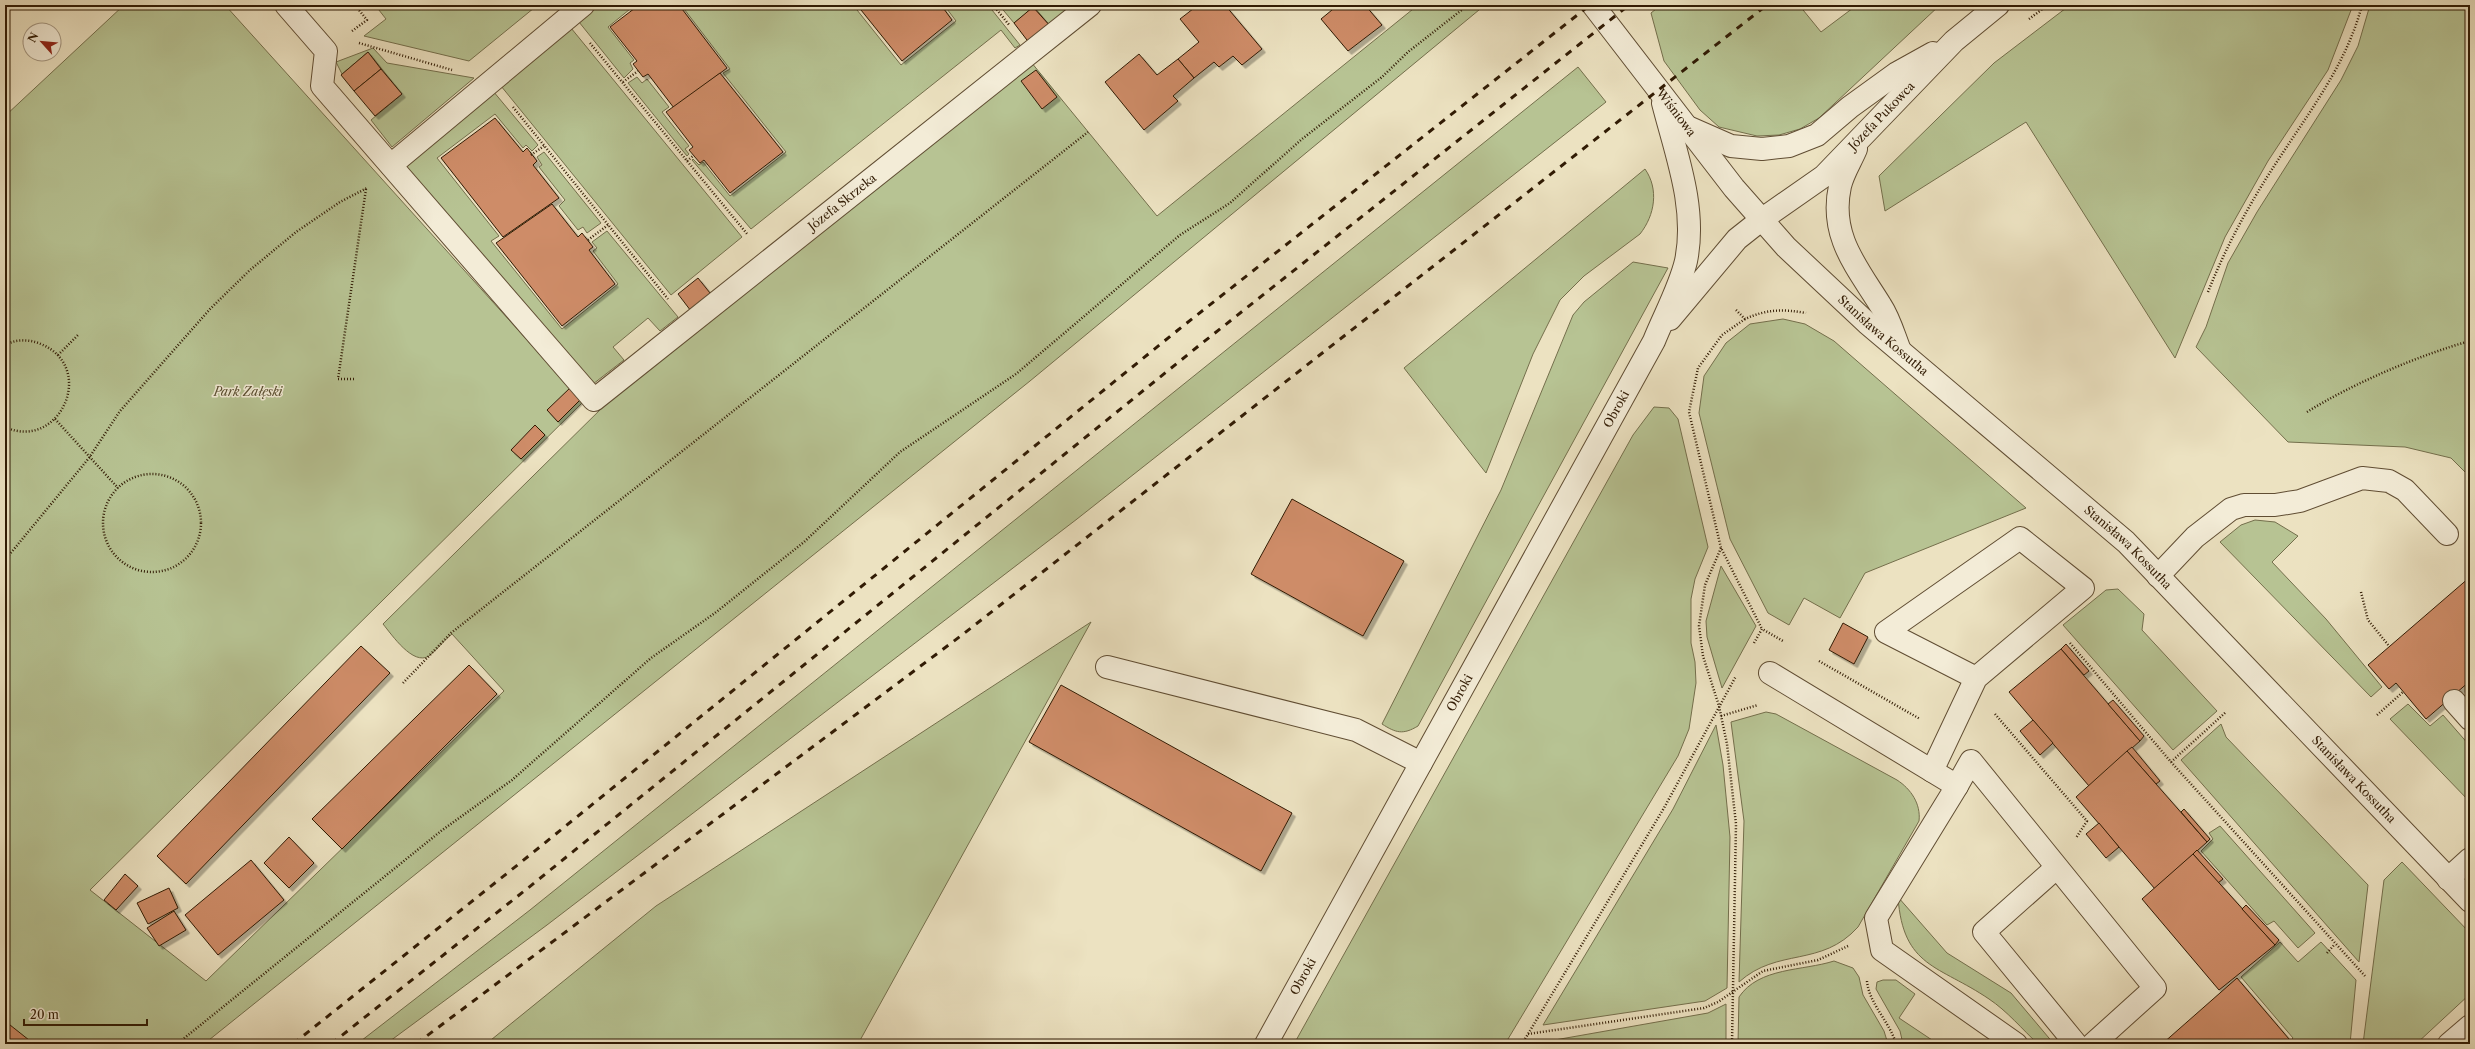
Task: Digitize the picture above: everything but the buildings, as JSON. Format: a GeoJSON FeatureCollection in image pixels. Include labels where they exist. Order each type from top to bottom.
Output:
{"type":"FeatureCollection","features":[{"type":"Feature","properties":{"kind":"street"},"geometry":{"type":"LineString","coordinates":[[286,5],[326,51],[322,86],[391,165],[576,11]]}},
{"type":"Feature","properties":{"kind":"street","name":"Józefa Skrzeka"},"geometry":{"type":"LineString","coordinates":[[391,165],[594,400],[1090,5]]}},
{"type":"Feature","properties":{"kind":"street","name":"Wiśniowa"},"geometry":{"type":"LineString","coordinates":[[1593,5],[1685,126],[1761,220]]}},
{"type":"Feature","properties":{"kind":"street","name":"Józefa Pukowca"},"geometry":{"type":"LineString","coordinates":[[1761,220],[1824,176],[1954,42],[1998,5]]}},
{"type":"Feature","properties":{"kind":"street"},"geometry":{"type":"LineString","coordinates":[[1685,126],[1707,137],[1731,146],[1762,149],[1789,146],[1817,135],[1850,107],[1897,73],[1954,42]]}},
{"type":"Feature","properties":{"kind":"street","name":"Obroki"},"geometry":{"type":"LineString","coordinates":[[1266,1044],[1654,341],[1685,263],[1690,235],[1686,190],[1662,96]]}},
{"type":"Feature","properties":{"kind":"street"},"geometry":{"type":"LineString","coordinates":[[1861,137],[1840,185],[1838,211],[1842,239],[1853,265],[1882,307],[1900,351]]}},
{"type":"Feature","properties":{"kind":"street","name":"Obroki"},"geometry":{"type":"LineString","coordinates":[[1654,341],[1681,305],[1737,239],[1761,220]]}},
{"type":"Feature","properties":{"kind":"street","name":"Stanisława Kossutha"},"geometry":{"type":"LineString","coordinates":[[1761,220],[1830,290],[2126,542],[2470,901]]}},
{"type":"Feature","properties":{"kind":"street"},"geometry":{"type":"LineString","coordinates":[[2158,576],[2194,537],[2231,509],[2244,505],[2275,505],[2300,501],[2362,478],[2389,481],[2404,490],[2447,534]]}},
{"type":"Feature","properties":{"kind":"street"},"geometry":{"type":"LineString","coordinates":[[1932,771],[1976,678],[2083,588],[2020,538],[1886,632],[1976,678]]}},
{"type":"Feature","properties":{"kind":"street"},"geometry":{"type":"LineString","coordinates":[[1107,667],[1356,730],[1421,763]]}},
{"type":"Feature","properties":{"kind":"street"},"geometry":{"type":"LineString","coordinates":[[1770,673],[1957,786]]}},
{"type":"Feature","properties":{"kind":"street"},"geometry":{"type":"LineString","coordinates":[[2454,701],[2470,719]]}},
{"type":"Feature","properties":{"kind":"street"},"geometry":{"type":"LineString","coordinates":[[2016,1044],[1882,950],[1876,918],[1971,761],[2056,868],[2156,988],[2093,1044]]}},
{"type":"Feature","properties":{"kind":"street"},"geometry":{"type":"LineString","coordinates":[[2448,879],[2470,858]]}},
{"type":"Feature","properties":{"kind":"street"},"geometry":{"type":"LineString","coordinates":[[2056,868],[1984,932],[2076,1044]]}},
{"type":"Feature","properties":{"kind":"street"},"geometry":{"type":"LineString","coordinates":[[2449,1044],[2470,1026]]}},
{"type":"Feature","properties":{"kind":"path"},"geometry":{"type":"LineString","coordinates":[[177,1044],[441,831],[512,780],[651,658],[715,613],[804,542],[900,452],[1016,374],[1180,235],[1230,203],[1302,139],[1382,77],[1408,52],[1468,5]]}},
{"type":"Feature","properties":{"kind":"path"},"geometry":{"type":"LineString","coordinates":[[2022,24],[2048,5]]}},
{"type":"Feature","properties":{"kind":"path"},"geometry":{"type":"LineString","coordinates":[[2208,292],[2235,233],[2276,162],[2323,93],[2350,40],[2362,5]]}},
{"type":"Feature","properties":{"kind":"path"},"geometry":{"type":"LineString","coordinates":[[576,11],[623,82],[769,260]]}},
{"type":"Feature","properties":{"kind":"path"},"geometry":{"type":"LineString","coordinates":[[357,43],[492,81],[689,324]]}},
{"type":"Feature","properties":{"kind":"path"},"geometry":{"type":"LineString","coordinates":[[623,82],[638,71]]}},
{"type":"Feature","properties":{"kind":"path"},"geometry":{"type":"LineString","coordinates":[[403,683],[452,634],[1088,132]]}},
{"type":"Feature","properties":{"kind":"path"},"geometry":{"type":"LineString","coordinates":[[531,155],[544,146]]}},
{"type":"Feature","properties":{"kind":"path"},"geometry":{"type":"LineString","coordinates":[[687,161],[693,156]]}},
{"type":"Feature","properties":{"kind":"path"},"geometry":{"type":"LineString","coordinates":[[5,560],[89,458],[120,411],[210,309],[250,270],[296,232],[340,202],[379,179],[391,165]]}},
{"type":"Feature","properties":{"kind":"path"},"geometry":{"type":"LineString","coordinates":[[354,379],[338,379],[366,188]]}},
{"type":"Feature","properties":{"kind":"path"},"geometry":{"type":"LineString","coordinates":[[588,240],[608,225]]}},
{"type":"Feature","properties":{"kind":"path"},"geometry":{"type":"LineString","coordinates":[[1790,644],[1762,629],[1721,548],[1689,412],[1698,368],[1722,335],[1746,319],[1764,311],[1784,309],[1812,316]]}},
{"type":"Feature","properties":{"kind":"path"},"geometry":{"type":"LineString","coordinates":[[1736,310],[1746,319]]}},
{"type":"Feature","properties":{"kind":"path"},"geometry":{"type":"LineString","coordinates":[[58,355],[79,334]]}},
{"type":"Feature","properties":{"kind":"path"},"geometry":{"type":"LineString","coordinates":[[5,345],[22,340],[35,342],[58,355],[65,367],[69,380],[69,395],[55,420],[34,430],[22,432],[5,427]]}},
{"type":"Feature","properties":{"kind":"path"},"geometry":{"type":"LineString","coordinates":[[2307,412],[2333,396],[2367,381],[2470,341]]}},
{"type":"Feature","properties":{"kind":"path"},"geometry":{"type":"LineString","coordinates":[[55,420],[118,488]]}},
{"type":"Feature","properties":{"kind":"path"},"geometry":{"type":"LineString","coordinates":[[151,473],[167,476],[181,482],[192,493],[199,507],[201,522],[199,538],[192,551],[181,563],[167,570],[152,572],[137,570],[123,563],[112,552],[105,539],[102,523],[104,508],[118,488],[136,476],[151,473]]}},
{"type":"Feature","properties":{"kind":"path"},"geometry":{"type":"LineString","coordinates":[[1721,548],[1705,585],[1699,626],[1703,656],[1720,706],[1730,762],[1736,824],[1732,1044]]}},
{"type":"Feature","properties":{"kind":"path"},"geometry":{"type":"LineString","coordinates":[[2361,592],[2368,620],[2389,646]]}},
{"type":"Feature","properties":{"kind":"path"},"geometry":{"type":"LineString","coordinates":[[1752,648],[1762,629]]}},
{"type":"Feature","properties":{"kind":"path"},"geometry":{"type":"LineString","coordinates":[[2066,638],[2171,762],[2365,976]]}},
{"type":"Feature","properties":{"kind":"path"},"geometry":{"type":"LineString","coordinates":[[1817,660],[1940,730],[1959,715]]}},
{"type":"Feature","properties":{"kind":"path"},"geometry":{"type":"LineString","coordinates":[[1522,1044],[1664,808],[1737,674]]}},
{"type":"Feature","properties":{"kind":"path"},"geometry":{"type":"LineString","coordinates":[[2377,715],[2403,692]]}},
{"type":"Feature","properties":{"kind":"path"},"geometry":{"type":"LineString","coordinates":[[1721,716],[1765,703]]}},
{"type":"Feature","properties":{"kind":"path"},"geometry":{"type":"LineString","coordinates":[[2171,762],[2226,712]]}},
{"type":"Feature","properties":{"kind":"path"},"geometry":{"type":"LineString","coordinates":[[1528,1034],[1704,1008],[1733,992],[1763,971],[1818,960],[1848,946],[1853,941]]}},
{"type":"Feature","properties":{"kind":"path"},"geometry":{"type":"LineString","coordinates":[[2327,952],[2336,944]]}},
{"type":"Feature","properties":{"kind":"path"},"geometry":{"type":"LineString","coordinates":[[1866,974],[1872,998],[1893,1034],[1896,1044]]}},
{"type":"Feature","properties":{"kind":"green space","name":"Park Załęski"},"geometry":{"type":"Polygon","coordinates":[[[124,5],[225,5],[583,402],[90,890],[206,981],[504,691],[452,634],[429,656],[423,658],[416,657],[397,642],[383,624],[607,403],[1031,62],[1157,216],[1418,5],[1485,5],[1030,381],[204,1044],[5,1044],[5,116],[124,5]]]}},
{"type":"Feature","properties":{"kind":"green space"},"geometry":{"type":"Polygon","coordinates":[[[375,5],[532,5],[534,8],[469,61],[364,36],[386,19],[375,5]]]}},
{"type":"Feature","properties":{"kind":"green space"},"geometry":{"type":"Polygon","coordinates":[[[599,5],[635,5],[608,27],[634,60],[630,63],[633,69],[624,78],[579,22],[599,5]]]}},
{"type":"Feature","properties":{"kind":"green space"},"geometry":{"type":"Polygon","coordinates":[[[681,5],[853,5],[901,65],[956,21],[944,5],[988,5],[1020,45],[1015,48],[1001,30],[751,229],[692,160],[693,159],[699,165],[703,162],[730,196],[786,152],[723,73],[730,69],[681,5]]]}},
{"type":"Feature","properties":{"kind":"green space"},"geometry":{"type":"Polygon","coordinates":[[[999,5],[1078,5],[1051,27],[1034,7],[1014,23],[999,5]]]}},
{"type":"Feature","properties":{"kind":"green space"},"geometry":{"type":"Polygon","coordinates":[[[1661,5],[1799,5],[1821,32],[1857,5],[1940,5],[1819,118],[1800,129],[1779,135],[1757,136],[1719,127],[1700,110],[1664,61],[1651,13],[1661,5]]]}},
{"type":"Feature","properties":{"kind":"green space"},"geometry":{"type":"Polygon","coordinates":[[[2070,5],[2353,5],[2328,70],[2268,161],[2225,237],[2175,358],[2026,122],[1885,211],[1879,176],[1994,63],[2070,5]]]}},
{"type":"Feature","properties":{"kind":"green space"},"geometry":{"type":"Polygon","coordinates":[[[2370,5],[2470,5],[2470,477],[2451,458],[2405,447],[2288,442],[2196,347],[2206,327],[2228,263],[2257,212],[2341,80],[2358,46],[2370,5]]]}},
{"type":"Feature","properties":{"kind":"green space"},"geometry":{"type":"Polygon","coordinates":[[[571,28],[742,237],[671,295],[501,86],[571,28]]]}},
{"type":"Feature","properties":{"kind":"green space"},"geometry":{"type":"Polygon","coordinates":[[[373,48],[387,63],[474,78],[392,147],[371,120],[402,94],[368,52],[342,74],[336,62],[373,48]]]}},
{"type":"Feature","properties":{"kind":"green space"},"geometry":{"type":"Polygon","coordinates":[[[1578,67],[1606,102],[1077,519],[547,925],[386,1044],[357,1044],[530,910],[1578,67]]]}},
{"type":"Feature","properties":{"kind":"green space"},"geometry":{"type":"Polygon","coordinates":[[[637,77],[642,83],[647,79],[669,107],[662,112],[689,146],[685,149],[689,154],[687,156],[628,83],[637,77]]]}},
{"type":"Feature","properties":{"kind":"green space"},"geometry":{"type":"Polygon","coordinates":[[[493,91],[538,145],[532,151],[526,145],[523,148],[495,114],[437,158],[499,236],[491,241],[562,329],[618,284],[593,251],[597,248],[592,242],[607,231],[678,317],[660,331],[648,318],[613,347],[624,360],[593,384],[403,164],[493,91]]]}},
{"type":"Feature","properties":{"kind":"green space"},"geometry":{"type":"Polygon","coordinates":[[[544,152],[601,223],[587,233],[583,227],[578,230],[559,206],[565,200],[539,167],[542,165],[537,157],[544,152]]]}},
{"type":"Feature","properties":{"kind":"green space"},"geometry":{"type":"Polygon","coordinates":[[[1645,169],[1654,193],[1652,210],[1645,227],[1640,234],[1584,276],[1560,300],[1533,354],[1486,473],[1404,368],[1645,169]]]}},
{"type":"Feature","properties":{"kind":"green space"},"geometry":{"type":"Polygon","coordinates":[[[1633,262],[1668,268],[1418,726],[1404,732],[1396,731],[1387,727],[1382,724],[1501,490],[1573,315],[1584,302],[1633,262]]]}},
{"type":"Feature","properties":{"kind":"green space"},"geometry":{"type":"Polygon","coordinates":[[[1783,319],[1805,324],[1834,341],[2026,508],[1865,573],[1840,618],[1804,598],[1789,625],[1768,613],[1730,539],[1699,413],[1704,376],[1726,343],[1750,324],[1783,319]]]}},
{"type":"Feature","properties":{"kind":"green space"},"geometry":{"type":"Polygon","coordinates":[[[1654,407],[1669,408],[1678,419],[1708,547],[1695,579],[1691,599],[1691,643],[1695,662],[1696,683],[1689,729],[1678,756],[1505,1044],[1294,1044],[1633,435],[1654,407]]]}},
{"type":"Feature","properties":{"kind":"green space"},"geometry":{"type":"Polygon","coordinates":[[[2255,520],[2275,522],[2298,536],[2272,562],[2326,619],[2382,687],[2371,697],[2220,542],[2241,525],[2255,520]]]}},
{"type":"Feature","properties":{"kind":"green space"},"geometry":{"type":"Polygon","coordinates":[[[1721,566],[1756,626],[1722,688],[1707,637],[1706,621],[1721,566]]]}},
{"type":"Feature","properties":{"kind":"green space"},"geometry":{"type":"Polygon","coordinates":[[[2118,589],[2144,614],[2142,630],[2217,711],[2173,750],[2063,625],[2106,590],[2118,589]]]}},
{"type":"Feature","properties":{"kind":"green space"},"geometry":{"type":"Polygon","coordinates":[[[1091,622],[858,1044],[486,1044],[656,906],[1091,622]]]}},
{"type":"Feature","properties":{"kind":"green space"},"geometry":{"type":"Polygon","coordinates":[[[2408,704],[2430,726],[2443,715],[2470,746],[2470,802],[2390,719],[2408,704]]]}},
{"type":"Feature","properties":{"kind":"green space"},"geometry":{"type":"Polygon","coordinates":[[[1766,712],[1776,714],[1897,780],[1911,792],[1917,803],[1919,821],[1858,927],[1844,940],[1829,948],[1814,953],[1769,964],[1754,971],[1739,982],[1744,821],[1731,722],[1766,712]]]}},
{"type":"Feature","properties":{"kind":"green space"},"geometry":{"type":"Polygon","coordinates":[[[2221,724],[2226,737],[2368,885],[2359,962],[2181,760],[2221,724]]]}},
{"type":"Feature","properties":{"kind":"green space"},"geometry":{"type":"Polygon","coordinates":[[[1716,725],[1723,765],[1730,837],[1727,988],[1705,1001],[1543,1025],[1673,809],[1716,725]]]}},
{"type":"Feature","properties":{"kind":"green space"},"geometry":{"type":"Polygon","coordinates":[[[2220,826],[2315,933],[2298,948],[2274,921],[2267,925],[2201,851],[2213,839],[2209,833],[2220,826]]]}},
{"type":"Feature","properties":{"kind":"green space"},"geometry":{"type":"Polygon","coordinates":[[[2402,862],[2470,933],[2470,994],[2416,1044],[2363,1044],[2384,880],[2402,862]]]}},
{"type":"Feature","properties":{"kind":"green space"},"geometry":{"type":"Polygon","coordinates":[[[1898,897],[1947,953],[2011,993],[2054,1044],[2038,1044],[1996,1004],[1940,971],[1916,952],[1907,938],[1901,920],[1898,897]]]}},
{"type":"Feature","properties":{"kind":"green space"},"geometry":{"type":"Polygon","coordinates":[[[2280,942],[2298,962],[2321,942],[2356,980],[2350,1044],[2287,1044],[2293,1038],[2241,977],[2280,942]]]}},
{"type":"Feature","properties":{"kind":"green space"},"geometry":{"type":"Polygon","coordinates":[[[1834,961],[1853,968],[1859,977],[1863,995],[1884,1031],[1888,1044],[1738,1044],[1739,997],[1748,987],[1758,980],[1770,975],[1834,961]]]}},
{"type":"Feature","properties":{"kind":"green space"},"geometry":{"type":"Polygon","coordinates":[[[1883,980],[1896,980],[1915,994],[1899,1018],[1938,1044],[1903,1044],[1900,1031],[1876,989],[1877,982],[1883,980]]]}},
{"type":"Feature","properties":{"kind":"green space"},"geometry":{"type":"Polygon","coordinates":[[[1726,1004],[1726,1044],[1532,1044],[1708,1013],[1726,1004]]]}},
{"type":"Feature","properties":{"kind":"railway"},"geometry":{"type":"LineString","coordinates":[[293,1044],[520,863],[1178,330],[1590,5]]}},
{"type":"Feature","properties":{"kind":"railway"},"geometry":{"type":"LineString","coordinates":[[331,1044],[528,888],[1196,348],[1629,5]]}},
{"type":"Feature","properties":{"kind":"railway"},"geometry":{"type":"LineString","coordinates":[[416,1044],[962,635],[1767,5]]}}]}
